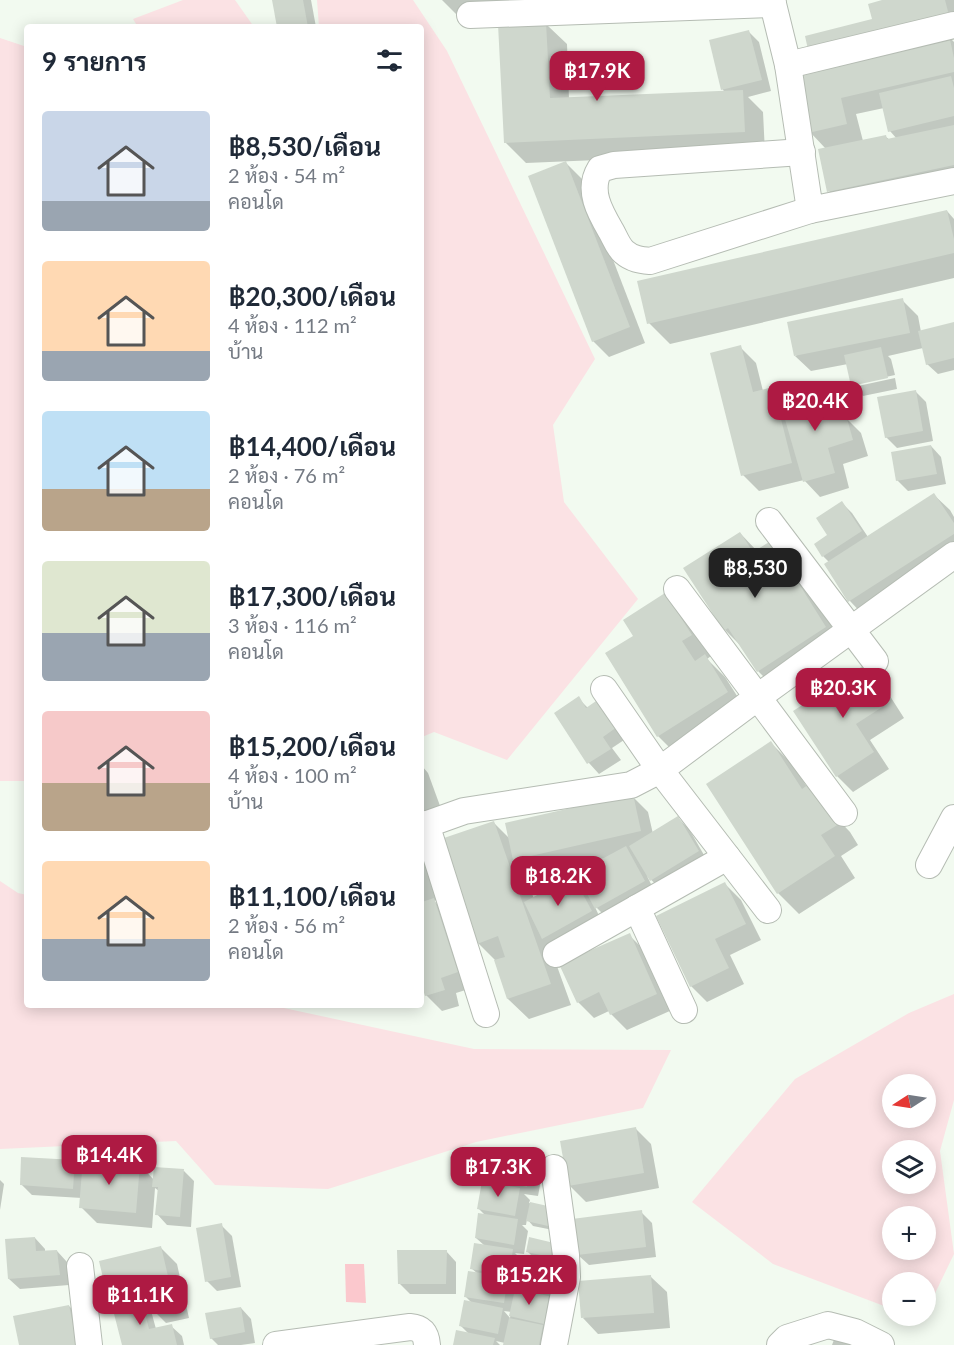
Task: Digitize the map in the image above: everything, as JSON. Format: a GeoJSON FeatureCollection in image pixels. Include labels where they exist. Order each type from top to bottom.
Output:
{"type":"FeatureCollection","features":[{"type":"Feature","properties":{"kind":"street"},"geometry":{"type":"LineString","coordinates":[[470,15],[772,2],[788,65],[810,210]]}},
{"type":"Feature","properties":{"kind":"street"},"geometry":{"type":"LineString","coordinates":[[788,65],[954,25]]}},
{"type":"Feature","properties":{"kind":"street"},"geometry":{"type":"LineString","coordinates":[[802,152],[614,165],[600,169],[595,177],[594,189],[598,208],[622,251],[634,260],[650,261],[810,210],[954,181]]}},
{"type":"Feature","properties":{"kind":"street"},"geometry":{"type":"LineString","coordinates":[[769,521],[875,661]]}},
{"type":"Feature","properties":{"kind":"street"},"geometry":{"type":"LineString","coordinates":[[486,1014],[424,825],[464,811],[632,785],[660,770],[954,555]]}},
{"type":"Feature","properties":{"kind":"street"},"geometry":{"type":"LineString","coordinates":[[677,589],[844,813]]}},
{"type":"Feature","properties":{"kind":"street"},"geometry":{"type":"LineString","coordinates":[[604,689],[660,770],[768,910]]}},
{"type":"Feature","properties":{"kind":"street"},"geometry":{"type":"LineString","coordinates":[[929,865],[954,818]]}},
{"type":"Feature","properties":{"kind":"street"},"geometry":{"type":"LineString","coordinates":[[556,954],[727,857]]}},
{"type":"Feature","properties":{"kind":"street"},"geometry":{"type":"LineString","coordinates":[[637,908],[684,1010]]}},
{"type":"Feature","properties":{"kind":"street"},"geometry":{"type":"LineString","coordinates":[[554,1168],[567,1277],[554,1345]]}},
{"type":"Feature","properties":{"kind":"street"},"geometry":{"type":"LineString","coordinates":[[80,1266],[89,1345]]}},
{"type":"Feature","properties":{"kind":"street"},"geometry":{"type":"LineString","coordinates":[[780,1345],[788,1338],[828,1325],[855,1332],[881,1345]]}},
{"type":"Feature","properties":{"kind":"street"},"geometry":{"type":"LineString","coordinates":[[276,1345],[411,1327],[423,1332],[427,1345]]}},
{"type":"Feature","properties":{"kind":"shaded area"},"geometry":{"type":"Polygon","coordinates":[[[183,0],[235,0],[252,24],[136,24],[133,19],[183,0]]]}},
{"type":"Feature","properties":{"kind":"shaded area"},"geometry":{"type":"Polygon","coordinates":[[[317,0],[413,0],[447,51],[595,359],[553,425],[564,502],[638,599],[507,760],[434,732],[424,736],[424,24],[319,24],[317,0]]]}},
{"type":"Feature","properties":{"kind":"shaded area"},"geometry":{"type":"Polygon","coordinates":[[[0,38],[24,46],[24,781],[0,781],[0,38]]]}},
{"type":"Feature","properties":{"kind":"shaded area"},"geometry":{"type":"Polygon","coordinates":[[[0,881],[24,894],[24,1008],[284,1008],[474,1049],[671,1050],[643,1108],[476,1142],[328,1189],[215,1185],[176,1141],[0,1149],[0,881]]]}},
{"type":"Feature","properties":{"kind":"shaded area"},"geometry":{"type":"Polygon","coordinates":[[[954,994],[954,1100],[940,1151],[954,1254],[936,1291],[936,1272],[882,1272],[882,1305],[773,1264],[692,1202],[795,1079],[909,1013],[954,994]]]}},
{"type":"Feature","properties":{"kind":"shaded area"},"geometry":{"type":"Polygon","coordinates":[[[345,1264],[364,1264],[366,1303],[346,1302],[345,1264]]]}},
{"type":"Feature","properties":{"kind":"building"},"geometry":{"type":"Polygon","coordinates":[[[272,0],[303,0],[307,24],[276,24],[272,0]]]}},
{"type":"Feature","properties":{"kind":"building"},"geometry":{"type":"Polygon","coordinates":[[[882,0],[945,0],[950,19],[809,54],[805,36],[872,19],[868,4],[882,0]]]}},
{"type":"Feature","properties":{"kind":"building"},"geometry":{"type":"Polygon","coordinates":[[[546,22],[550,98],[743,90],[745,132],[504,143],[498,24],[546,22]]]}},
{"type":"Feature","properties":{"kind":"building"},"geometry":{"type":"Polygon","coordinates":[[[749,30],[762,80],[721,90],[709,40],[749,30]]]}},
{"type":"Feature","properties":{"kind":"building"},"geometry":{"type":"Polygon","coordinates":[[[949,35],[954,58],[954,72],[841,98],[847,124],[808,133],[794,70],[949,35]]]}},
{"type":"Feature","properties":{"kind":"building"},"geometry":{"type":"Polygon","coordinates":[[[951,76],[954,88],[954,116],[888,132],[879,93],[951,76]]]}},
{"type":"Feature","properties":{"kind":"building"},"geometry":{"type":"Polygon","coordinates":[[[954,125],[954,165],[827,192],[818,149],[886,135],[887,139],[954,125]]]}},
{"type":"Feature","properties":{"kind":"building"},"geometry":{"type":"Polygon","coordinates":[[[566,161],[630,327],[592,342],[528,176],[566,161]]]}},
{"type":"Feature","properties":{"kind":"building"},"geometry":{"type":"Polygon","coordinates":[[[947,210],[954,239],[954,253],[647,324],[637,281],[947,210]]]}},
{"type":"Feature","properties":{"kind":"building"},"geometry":{"type":"Polygon","coordinates":[[[903,298],[910,333],[794,356],[787,322],[903,298]]]}},
{"type":"Feature","properties":{"kind":"building"},"geometry":{"type":"Polygon","coordinates":[[[954,322],[954,358],[926,365],[918,331],[954,322]]]}},
{"type":"Feature","properties":{"kind":"building"},"geometry":{"type":"Polygon","coordinates":[[[741,345],[753,392],[773,387],[792,463],[741,476],[710,353],[741,345]]]}},
{"type":"Feature","properties":{"kind":"building"},"geometry":{"type":"Polygon","coordinates":[[[881,347],[888,378],[851,386],[844,355],[881,347]]]}},
{"type":"Feature","properties":{"kind":"building"},"geometry":{"type":"Polygon","coordinates":[[[827,388],[836,418],[846,415],[853,440],[828,448],[835,473],[803,482],[780,402],[827,388]]]}},
{"type":"Feature","properties":{"kind":"building"},"geometry":{"type":"Polygon","coordinates":[[[916,390],[923,431],[885,438],[877,397],[916,390]]]}},
{"type":"Feature","properties":{"kind":"building"},"geometry":{"type":"Polygon","coordinates":[[[931,445],[937,474],[896,481],[891,452],[931,445]]]}},
{"type":"Feature","properties":{"kind":"building"},"geometry":{"type":"Polygon","coordinates":[[[934,493],[954,523],[954,534],[848,602],[824,564],[934,493]]]}},
{"type":"Feature","properties":{"kind":"building"},"geometry":{"type":"Polygon","coordinates":[[[842,501],[862,531],[822,557],[814,544],[827,535],[816,518],[842,501]]]}},
{"type":"Feature","properties":{"kind":"building"},"geometry":{"type":"Polygon","coordinates":[[[740,532],[753,552],[769,542],[787,570],[789,568],[826,627],[757,672],[728,628],[724,631],[683,568],[740,532]]]}},
{"type":"Feature","properties":{"kind":"building"},"geometry":{"type":"Polygon","coordinates":[[[665,593],[692,635],[682,641],[695,661],[705,654],[728,692],[657,737],[605,653],[633,636],[623,620],[665,593]]]}},
{"type":"Feature","properties":{"kind":"building"},"geometry":{"type":"Polygon","coordinates":[[[866,664],[890,702],[856,724],[874,752],[836,777],[793,711],[866,664]]]}},
{"type":"Feature","properties":{"kind":"building"},"geometry":{"type":"Polygon","coordinates":[[[579,696],[586,708],[599,699],[617,727],[603,737],[611,749],[587,764],[554,713],[579,696]]]}},
{"type":"Feature","properties":{"kind":"building"},"geometry":{"type":"Polygon","coordinates":[[[771,741],[802,789],[809,784],[839,824],[821,835],[835,856],[777,894],[706,784],[771,741]]]}},
{"type":"Feature","properties":{"kind":"building"},"geometry":{"type":"Polygon","coordinates":[[[633,794],[641,831],[513,860],[505,823],[633,794]]]}},
{"type":"Feature","properties":{"kind":"building"},"geometry":{"type":"Polygon","coordinates":[[[678,816],[699,851],[650,881],[629,846],[678,816]]]}},
{"type":"Feature","properties":{"kind":"building"},"geometry":{"type":"Polygon","coordinates":[[[494,821],[551,984],[507,999],[494,960],[505,957],[498,936],[477,944],[441,839],[494,821]]]}},
{"type":"Feature","properties":{"kind":"building"},"geometry":{"type":"Polygon","coordinates":[[[626,846],[645,881],[595,909],[576,873],[626,846]]]}},
{"type":"Feature","properties":{"kind":"building"},"geometry":{"type":"Polygon","coordinates":[[[573,876],[592,911],[542,939],[524,902],[573,876]]]}},
{"type":"Feature","properties":{"kind":"building"},"geometry":{"type":"Polygon","coordinates":[[[725,882],[746,924],[715,939],[729,968],[690,987],[656,916],[725,882]]]}},
{"type":"Feature","properties":{"kind":"building"},"geometry":{"type":"Polygon","coordinates":[[[434,898],[458,972],[441,978],[445,990],[425,996],[424,993],[424,901],[434,898]]]}},
{"type":"Feature","properties":{"kind":"building"},"geometry":{"type":"Polygon","coordinates":[[[630,933],[657,994],[610,1015],[599,992],[577,1003],[559,964],[630,933]]]}},
{"type":"Feature","properties":{"kind":"building"},"geometry":{"type":"Polygon","coordinates":[[[636,1127],[644,1173],[568,1186],[560,1141],[636,1127]]]}},
{"type":"Feature","properties":{"kind":"building"},"geometry":{"type":"Polygon","coordinates":[[[489,1148],[533,1157],[527,1187],[483,1178],[489,1148]]]}},
{"type":"Feature","properties":{"kind":"building"},"geometry":{"type":"Polygon","coordinates":[[[21,1157],[75,1160],[73,1189],[20,1185],[21,1157]]]}},
{"type":"Feature","properties":{"kind":"building"},"geometry":{"type":"Polygon","coordinates":[[[83,1159],[140,1164],[136,1213],[79,1208],[83,1159]]]}},
{"type":"Feature","properties":{"kind":"building"},"geometry":{"type":"Polygon","coordinates":[[[154,1167],[184,1169],[180,1217],[155,1215],[158,1187],[152,1187],[154,1167]]]}},
{"type":"Feature","properties":{"kind":"building"},"geometry":{"type":"Polygon","coordinates":[[[482,1181],[520,1188],[515,1216],[477,1209],[482,1181]]]}},
{"type":"Feature","properties":{"kind":"building"},"geometry":{"type":"Polygon","coordinates":[[[530,1202],[552,1207],[548,1226],[526,1221],[530,1202]]]}},
{"type":"Feature","properties":{"kind":"building"},"geometry":{"type":"Polygon","coordinates":[[[642,1210],[646,1247],[577,1255],[572,1219],[642,1210]]]}},
{"type":"Feature","properties":{"kind":"building"},"geometry":{"type":"Polygon","coordinates":[[[478,1213],[518,1219],[514,1245],[475,1238],[478,1213]]]}},
{"type":"Feature","properties":{"kind":"building"},"geometry":{"type":"Polygon","coordinates":[[[222,1223],[231,1277],[205,1282],[196,1228],[222,1223]]]}},
{"type":"Feature","properties":{"kind":"building"},"geometry":{"type":"Polygon","coordinates":[[[35,1237],[36,1251],[57,1250],[60,1275],[8,1279],[5,1239],[35,1237]]]}},
{"type":"Feature","properties":{"kind":"building"},"geometry":{"type":"Polygon","coordinates":[[[529,1237],[554,1243],[551,1257],[526,1252],[529,1237]]]}},
{"type":"Feature","properties":{"kind":"building"},"geometry":{"type":"Polygon","coordinates":[[[474,1243],[513,1249],[509,1275],[470,1269],[474,1243]]]}},
{"type":"Feature","properties":{"kind":"building"},"geometry":{"type":"Polygon","coordinates":[[[161,1246],[174,1302],[149,1307],[145,1291],[108,1299],[99,1261],[161,1246]]]}},
{"type":"Feature","properties":{"kind":"building"},"geometry":{"type":"Polygon","coordinates":[[[397,1250],[447,1250],[446,1284],[398,1284],[397,1250]]]}},
{"type":"Feature","properties":{"kind":"building"},"geometry":{"type":"Polygon","coordinates":[[[521,1257],[556,1265],[550,1292],[515,1285],[521,1257]]]}},
{"type":"Feature","properties":{"kind":"building"},"geometry":{"type":"Polygon","coordinates":[[[468,1271],[508,1277],[504,1303],[464,1297],[468,1271]]]}},
{"type":"Feature","properties":{"kind":"building"},"geometry":{"type":"Polygon","coordinates":[[[651,1275],[654,1313],[581,1318],[578,1281],[651,1275]]]}},
{"type":"Feature","properties":{"kind":"building"},"geometry":{"type":"Polygon","coordinates":[[[515,1289],[549,1296],[544,1324],[509,1316],[515,1289]]]}},
{"type":"Feature","properties":{"kind":"building"},"geometry":{"type":"Polygon","coordinates":[[[141,1298],[149,1329],[172,1324],[177,1345],[122,1345],[112,1306],[141,1298]]]}},
{"type":"Feature","properties":{"kind":"building"},"geometry":{"type":"Polygon","coordinates":[[[464,1300],[503,1308],[498,1334],[459,1326],[464,1300]]]}},
{"type":"Feature","properties":{"kind":"building"},"geometry":{"type":"Polygon","coordinates":[[[69,1305],[77,1345],[19,1345],[13,1316],[69,1305]]]}},
{"type":"Feature","properties":{"kind":"building"},"geometry":{"type":"Polygon","coordinates":[[[241,1307],[245,1332],[210,1339],[205,1313],[241,1307]]]}},
{"type":"Feature","properties":{"kind":"building"},"geometry":{"type":"Polygon","coordinates":[[[509,1318],[543,1325],[539,1345],[503,1345],[509,1318]]]}},
{"type":"Feature","properties":{"kind":"building"},"geometry":{"type":"Polygon","coordinates":[[[456,1330],[495,1338],[493,1345],[453,1345],[456,1330]]]}}]}
